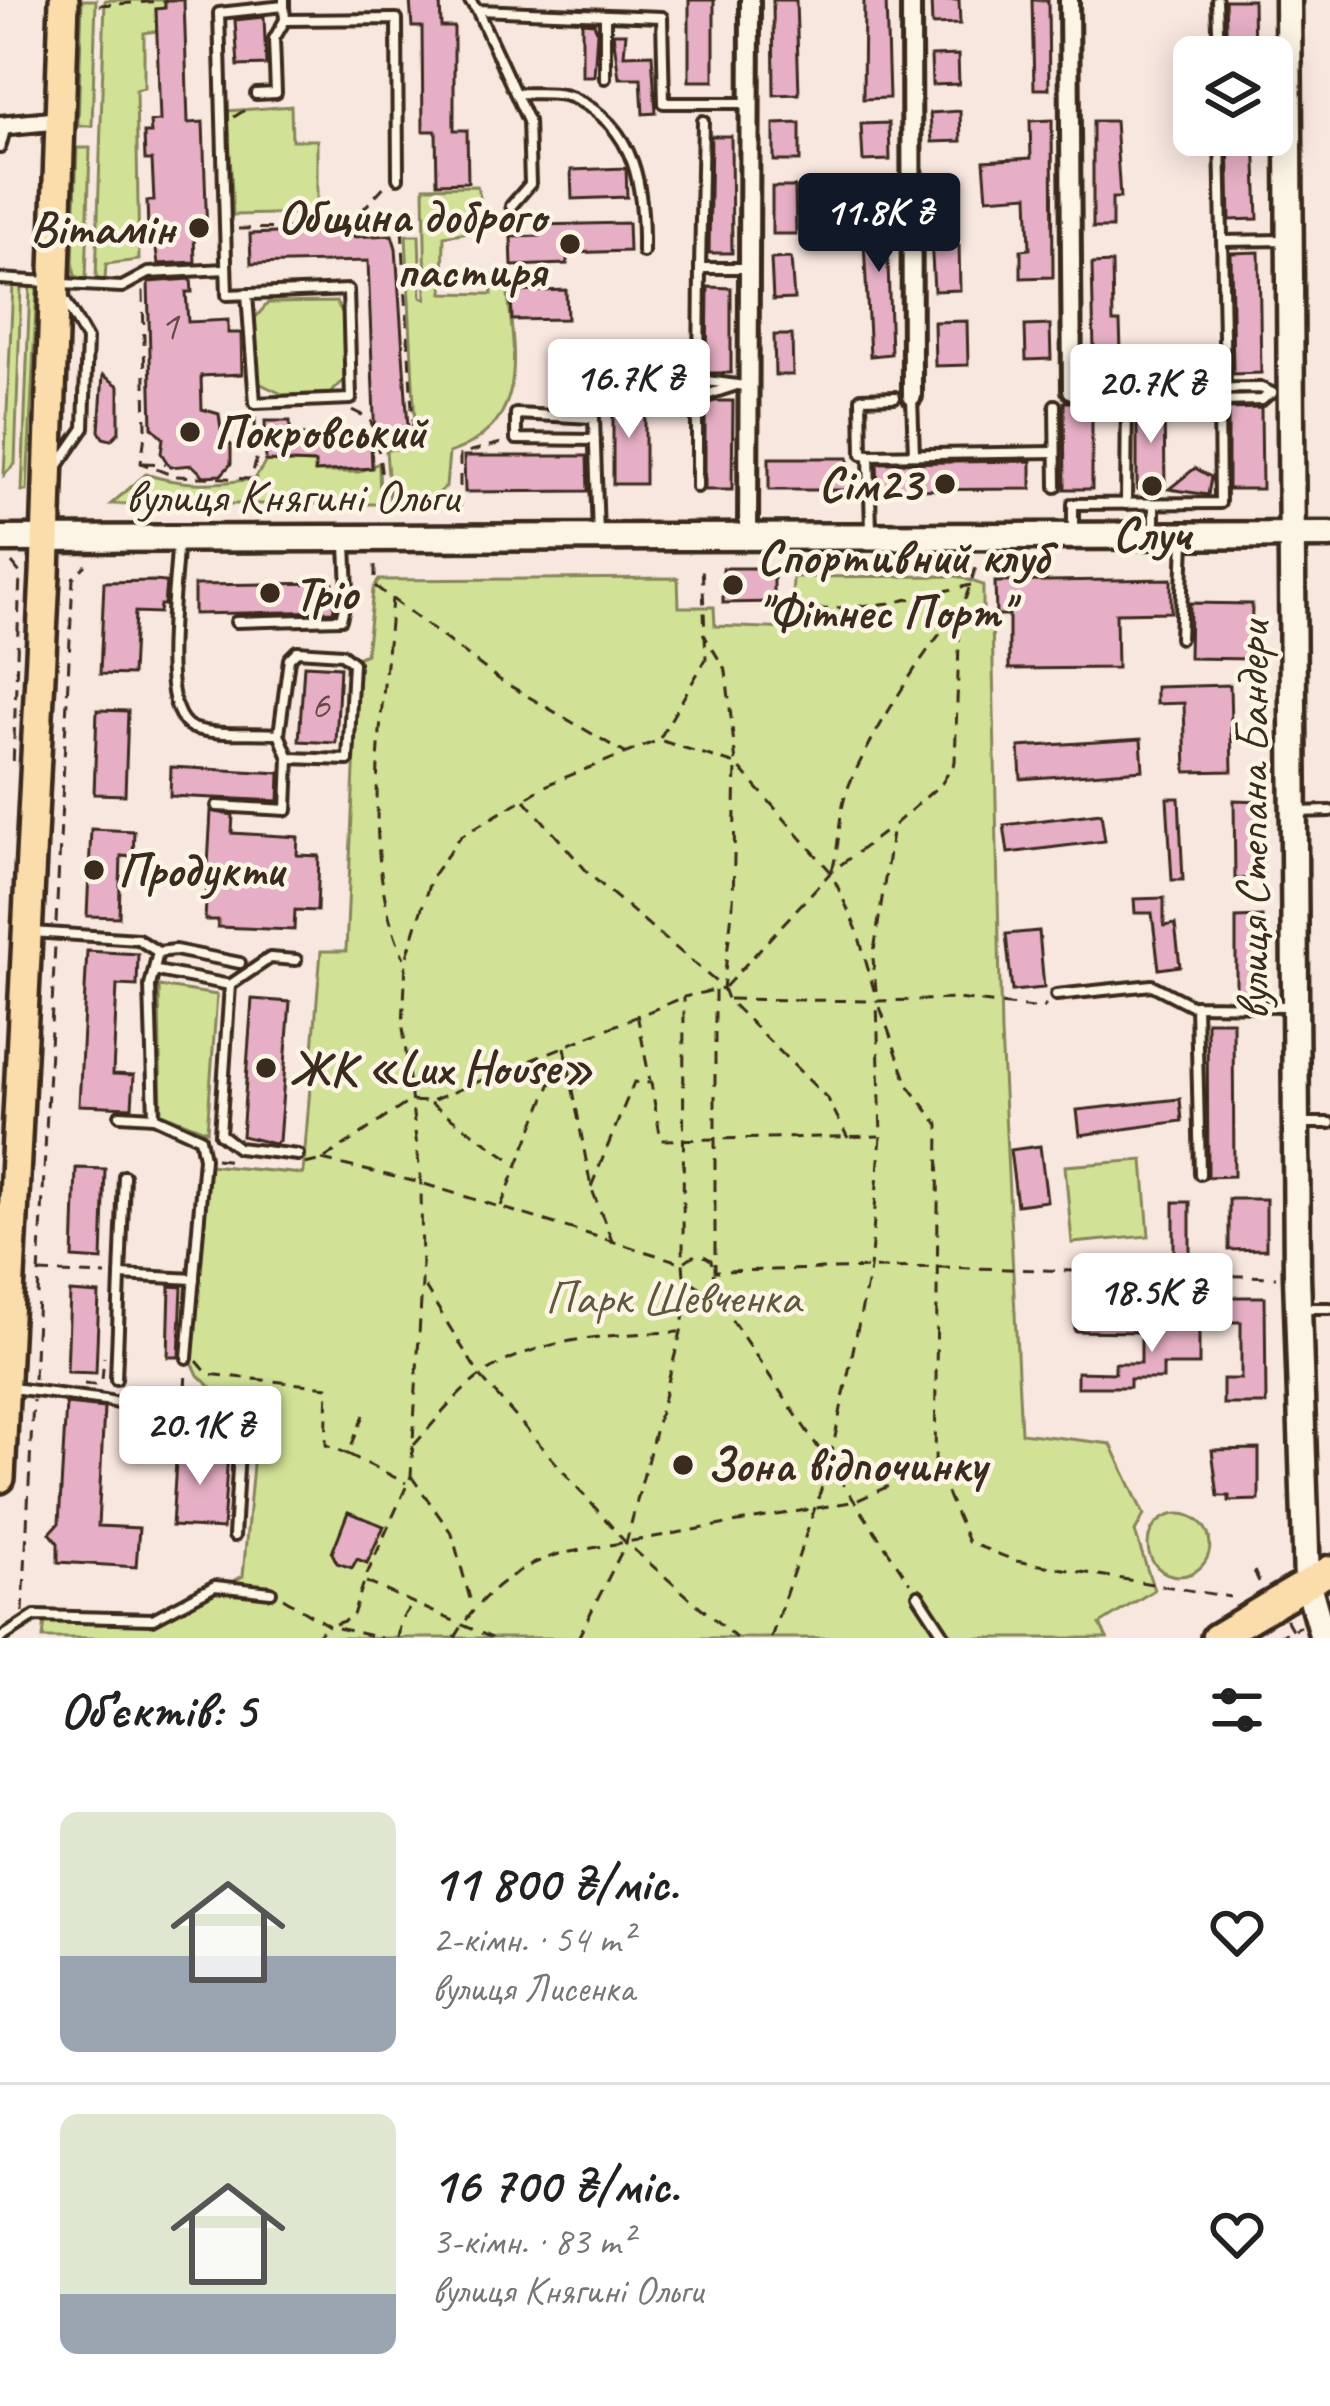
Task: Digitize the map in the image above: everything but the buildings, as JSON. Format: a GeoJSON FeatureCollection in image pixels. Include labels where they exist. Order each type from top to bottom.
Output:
{"type":"FeatureCollection","features":[{"type":"Feature","properties":{"kind":"main road"},"geometry":{"type":"LineString","coordinates":[[0,1478],[2,1402],[41,932],[46,538],[64,0]]}},
{"type":"Feature","properties":{"kind":"main road","name":"вулиця Степана Бандери"},"geometry":{"type":"LineString","coordinates":[[1286,36],[1288,0]]}},
{"type":"Feature","properties":{"kind":"main road","name":"вулиця Степана Бандери"},"geometry":{"type":"LineString","coordinates":[[1283,156],[1289,240],[1280,393],[1292,535],[1297,1276],[1318,1575],[1314,1631]]}},
{"type":"Feature","properties":{"kind":"main road","name":"вулиця Княгині Ольги"},"geometry":{"type":"LineString","coordinates":[[0,539],[1330,535]]}},
{"type":"Feature","properties":{"kind":"main road"},"geometry":{"type":"LineString","coordinates":[[1216,1638],[1318,1575]]}},
{"type":"Feature","properties":{"kind":"street"},"geometry":{"type":"LineString","coordinates":[[748,536],[741,386],[748,268],[750,0]]}},
{"type":"Feature","properties":{"kind":"street"},"geometry":{"type":"LineString","coordinates":[[904,396],[911,0]]}},
{"type":"Feature","properties":{"kind":"street"},"geometry":{"type":"LineString","coordinates":[[1069,0],[1072,390]]}},
{"type":"Feature","properties":{"kind":"street"},"geometry":{"type":"LineString","coordinates":[[3,126],[61,120]]}},
{"type":"Feature","properties":{"kind":"lane"},"geometry":{"type":"LineString","coordinates":[[469,0],[528,121],[530,184],[511,206]]}},
{"type":"Feature","properties":{"kind":"lane"},"geometry":{"type":"LineString","coordinates":[[1217,0],[1218,36]]}},
{"type":"Feature","properties":{"kind":"lane"},"geometry":{"type":"LineString","coordinates":[[247,294],[250,404],[351,398],[348,290],[247,294],[227,295],[219,13],[284,3],[285,20],[274,39],[276,93],[256,94]]}},
{"type":"Feature","properties":{"kind":"lane"},"geometry":{"type":"LineString","coordinates":[[477,10],[584,10],[662,17],[664,103],[748,103]]}},
{"type":"Feature","properties":{"kind":"lane"},"geometry":{"type":"LineString","coordinates":[[605,15],[605,77]]}},
{"type":"Feature","properties":{"kind":"lane"},"geometry":{"type":"LineString","coordinates":[[285,20],[397,19],[398,174]]}},
{"type":"Feature","properties":{"kind":"lane"},"geometry":{"type":"LineString","coordinates":[[517,93],[576,99],[620,141],[639,169],[643,252]]}},
{"type":"Feature","properties":{"kind":"lane"},"geometry":{"type":"LineString","coordinates":[[703,121],[699,380],[741,386]]}},
{"type":"Feature","properties":{"kind":"lane"},"geometry":{"type":"LineString","coordinates":[[0,148],[3,126]]}},
{"type":"Feature","properties":{"kind":"lane"},"geometry":{"type":"LineString","coordinates":[[1220,156],[1225,388]]}},
{"type":"Feature","properties":{"kind":"lane"},"geometry":{"type":"LineString","coordinates":[[1222,241],[1289,240]]}},
{"type":"Feature","properties":{"kind":"lane"},"geometry":{"type":"LineString","coordinates":[[700,268],[748,268]]}},
{"type":"Feature","properties":{"kind":"lane"},"geometry":{"type":"LineString","coordinates":[[0,279],[122,286],[148,273],[226,269]]}},
{"type":"Feature","properties":{"kind":"lane"},"geometry":{"type":"LineString","coordinates":[[697,487],[697,398],[741,386]]}},
{"type":"Feature","properties":{"kind":"lane"},"geometry":{"type":"LineString","coordinates":[[1072,390],[1261,388],[1280,393]]}},
{"type":"Feature","properties":{"kind":"lane"},"geometry":{"type":"LineString","coordinates":[[1126,504],[1127,390]]}},
{"type":"Feature","properties":{"kind":"lane"},"geometry":{"type":"LineString","coordinates":[[1073,535],[1072,504],[1220,503],[1219,400],[1262,400],[1280,393]]}},
{"type":"Feature","properties":{"kind":"lane"},"geometry":{"type":"LineString","coordinates":[[914,454],[904,396],[861,398],[862,454],[914,454],[1055,452]]}},
{"type":"Feature","properties":{"kind":"lane"},"geometry":{"type":"LineString","coordinates":[[1055,405],[1055,487]]}},
{"type":"Feature","properties":{"kind":"lane"},"geometry":{"type":"LineString","coordinates":[[595,440],[515,439],[516,415],[594,418],[595,440],[598,536]]}},
{"type":"Feature","properties":{"kind":"lane"},"geometry":{"type":"LineString","coordinates":[[869,454],[871,535]]}},
{"type":"Feature","properties":{"kind":"lane"},"geometry":{"type":"LineString","coordinates":[[1154,504],[1154,534]]}},
{"type":"Feature","properties":{"kind":"lane"},"geometry":{"type":"LineString","coordinates":[[1180,638],[1184,534]]}},
{"type":"Feature","properties":{"kind":"lane"},"geometry":{"type":"LineString","coordinates":[[236,622],[340,619],[348,590],[346,537]]}},
{"type":"Feature","properties":{"kind":"lane"},"geometry":{"type":"LineString","coordinates":[[177,538],[170,678],[180,717],[191,728],[279,734]]}},
{"type":"Feature","properties":{"kind":"lane"},"geometry":{"type":"LineString","coordinates":[[218,806],[287,810],[289,758],[279,734],[290,659],[297,651],[342,654],[353,663],[348,760],[289,758]]}},
{"type":"Feature","properties":{"kind":"lane"},"geometry":{"type":"LineString","coordinates":[[1294,812],[1330,811]]}},
{"type":"Feature","properties":{"kind":"lane"},"geometry":{"type":"LineString","coordinates":[[41,932],[138,939],[158,952],[175,950],[240,963]]}},
{"type":"Feature","properties":{"kind":"lane"},"geometry":{"type":"LineString","coordinates":[[154,1117],[150,986],[158,952]]}},
{"type":"Feature","properties":{"kind":"lane"},"geometry":{"type":"LineString","coordinates":[[157,970],[230,985],[270,958],[296,960]]}},
{"type":"Feature","properties":{"kind":"lane"},"geometry":{"type":"LineString","coordinates":[[220,1134],[230,985]]}},
{"type":"Feature","properties":{"kind":"lane"},"geometry":{"type":"LineString","coordinates":[[1056,995],[1152,985],[1196,1005],[1295,1006]]}},
{"type":"Feature","properties":{"kind":"lane"},"geometry":{"type":"LineString","coordinates":[[1196,1005],[1200,1174]]}},
{"type":"Feature","properties":{"kind":"lane"},"geometry":{"type":"LineString","coordinates":[[120,1115],[154,1117],[200,1138],[220,1134],[238,1148],[298,1155]]}},
{"type":"Feature","properties":{"kind":"lane"},"geometry":{"type":"LineString","coordinates":[[1296,1124],[1330,1123]]}},
{"type":"Feature","properties":{"kind":"lane"},"geometry":{"type":"LineString","coordinates":[[188,1358],[204,1158],[200,1138]]}},
{"type":"Feature","properties":{"kind":"lane"},"geometry":{"type":"LineString","coordinates":[[116,1379],[124,1176]]}},
{"type":"Feature","properties":{"kind":"lane"},"geometry":{"type":"LineString","coordinates":[[120,1275],[194,1279]]}},
{"type":"Feature","properties":{"kind":"lane"},"geometry":{"type":"LineString","coordinates":[[1298,1308],[1330,1308]]}},
{"type":"Feature","properties":{"kind":"lane"},"geometry":{"type":"LineString","coordinates":[[2,1402],[34,1388],[49,1396],[105,1400],[170,1415],[223,1433],[238,1451],[234,1536]]}},
{"type":"Feature","properties":{"kind":"lane"},"geometry":{"type":"LineString","coordinates":[[1,1638],[35,1616],[153,1618],[215,1586],[271,1592]]}},
{"type":"Feature","properties":{"kind":"lane"},"geometry":{"type":"LineString","coordinates":[[918,1595],[946,1638]]}},
{"type":"Feature","properties":{"kind":"path"},"geometry":{"type":"LineString","coordinates":[[99,5],[165,1]]}},
{"type":"Feature","properties":{"kind":"path"},"geometry":{"type":"LineString","coordinates":[[222,125],[272,93]]}},
{"type":"Feature","properties":{"kind":"path"},"geometry":{"type":"LineString","coordinates":[[346,227],[398,174]]}},
{"type":"Feature","properties":{"kind":"path"},"geometry":{"type":"LineString","coordinates":[[225,230],[403,226],[414,446],[374,447]]}},
{"type":"Feature","properties":{"kind":"path"},"geometry":{"type":"LineString","coordinates":[[141,463],[146,428],[142,277]]}},
{"type":"Feature","properties":{"kind":"path"},"geometry":{"type":"LineString","coordinates":[[351,398],[352,412],[367,416],[374,425],[374,447],[383,463],[384,507]]}},
{"type":"Feature","properties":{"kind":"path"},"geometry":{"type":"LineString","coordinates":[[250,404],[256,460],[252,507]]}},
{"type":"Feature","properties":{"kind":"path"},"geometry":{"type":"LineString","coordinates":[[460,508],[460,454],[515,439]]}},
{"type":"Feature","properties":{"kind":"path"},"geometry":{"type":"LineString","coordinates":[[141,463],[166,464]]}},
{"type":"Feature","properties":{"kind":"path"},"geometry":{"type":"LineString","coordinates":[[141,463],[174,476],[251,479]]}},
{"type":"Feature","properties":{"kind":"path"},"geometry":{"type":"LineString","coordinates":[[831,872],[837,825],[862,759],[934,644],[960,614],[978,562]]}},
{"type":"Feature","properties":{"kind":"path"},"geometry":{"type":"LineString","coordinates":[[659,740],[706,658],[702,563]]}},
{"type":"Feature","properties":{"kind":"path"},"geometry":{"type":"LineString","coordinates":[[22,1625],[39,1272],[41,932],[73,578],[86,565]]}},
{"type":"Feature","properties":{"kind":"path"},"geometry":{"type":"LineString","coordinates":[[375,566],[375,586],[500,680],[625,753]]}},
{"type":"Feature","properties":{"kind":"path"},"geometry":{"type":"LineString","coordinates":[[795,612],[891,603],[973,584]]}},
{"type":"Feature","properties":{"kind":"path"},"geometry":{"type":"LineString","coordinates":[[392,598],[381,740],[382,891],[391,928],[406,960]]}},
{"type":"Feature","properties":{"kind":"path"},"geometry":{"type":"LineString","coordinates":[[683,1263],[421,1183],[322,1160],[410,1101],[429,1102],[637,1013],[723,988],[831,872],[942,783],[955,762],[960,614]]}},
{"type":"Feature","properties":{"kind":"path"},"geometry":{"type":"LineString","coordinates":[[704,633],[726,671],[736,764],[734,904],[723,988],[727,999],[828,1100],[848,1138]]}},
{"type":"Feature","properties":{"kind":"path"},"geometry":{"type":"LineString","coordinates":[[313,1638],[352,1618],[411,1476],[422,1283],[421,1183],[403,1027],[406,960],[431,878],[461,836],[524,799],[659,740],[736,764],[831,872],[857,930],[908,1085],[939,1125],[935,1465],[968,1542],[1016,1561],[1230,1597]]}},
{"type":"Feature","properties":{"kind":"path"},"geometry":{"type":"LineString","coordinates":[[524,799],[590,874],[723,988]]}},
{"type":"Feature","properties":{"kind":"path"},"geometry":{"type":"LineString","coordinates":[[771,1638],[829,1466],[870,1269],[881,1136],[873,958],[893,826]]}},
{"type":"Feature","properties":{"kind":"path"},"geometry":{"type":"LineString","coordinates":[[708,1285],[716,1271],[716,990]]}},
{"type":"Feature","properties":{"kind":"path"},"geometry":{"type":"LineString","coordinates":[[727,999],[957,999],[1042,1010],[1056,995]]}},
{"type":"Feature","properties":{"kind":"path"},"geometry":{"type":"LineString","coordinates":[[578,1638],[626,1543],[681,1332],[689,1283],[683,1263],[684,997]]}},
{"type":"Feature","properties":{"kind":"path"},"geometry":{"type":"LineString","coordinates":[[637,1013],[661,1140],[881,1136]]}},
{"type":"Feature","properties":{"kind":"path"},"geometry":{"type":"LineString","coordinates":[[564,1045],[591,1187],[613,1242]]}},
{"type":"Feature","properties":{"kind":"path"},"geometry":{"type":"LineString","coordinates":[[500,1207],[552,1080],[571,1077]]}},
{"type":"Feature","properties":{"kind":"path"},"geometry":{"type":"LineString","coordinates":[[591,1187],[634,1082],[651,1083]]}},
{"type":"Feature","properties":{"kind":"path"},"geometry":{"type":"LineString","coordinates":[[429,1102],[517,1164]]}},
{"type":"Feature","properties":{"kind":"path"},"geometry":{"type":"LineString","coordinates":[[683,1263],[691,1256],[704,1256],[716,1271]]}},
{"type":"Feature","properties":{"kind":"path"},"geometry":{"type":"LineString","coordinates":[[716,1271],[938,1267],[1297,1276]]}},
{"type":"Feature","properties":{"kind":"path"},"geometry":{"type":"LineString","coordinates":[[39,1272],[120,1275]]}},
{"type":"Feature","properties":{"kind":"path"},"geometry":{"type":"LineString","coordinates":[[422,1283],[480,1376],[626,1543],[736,1638]]}},
{"type":"Feature","properties":{"kind":"path"},"geometry":{"type":"LineString","coordinates":[[689,1283],[708,1285]]}},
{"type":"Feature","properties":{"kind":"path"},"geometry":{"type":"LineString","coordinates":[[708,1285],[918,1595]]}},
{"type":"Feature","properties":{"kind":"path"},"geometry":{"type":"LineString","coordinates":[[412,1446],[480,1376],[572,1340],[681,1332]]}},
{"type":"Feature","properties":{"kind":"path"},"geometry":{"type":"LineString","coordinates":[[199,1342],[197,1363],[208,1374],[328,1388],[326,1445],[408,1484]]}},
{"type":"Feature","properties":{"kind":"path"},"geometry":{"type":"LineString","coordinates":[[96,1385],[102,1379],[103,1357]]}},
{"type":"Feature","properties":{"kind":"path"},"geometry":{"type":"LineString","coordinates":[[184,1402],[188,1358]]}},
{"type":"Feature","properties":{"kind":"path"},"geometry":{"type":"LineString","coordinates":[[348,1454],[364,1414]]}},
{"type":"Feature","properties":{"kind":"path"},"geometry":{"type":"LineString","coordinates":[[454,1638],[472,1608],[529,1563],[856,1501],[935,1465]]}},
{"type":"Feature","properties":{"kind":"path"},"geometry":{"type":"LineString","coordinates":[[411,1476],[462,1554],[472,1608]]}},
{"type":"Feature","properties":{"kind":"path"},"geometry":{"type":"LineString","coordinates":[[364,1581],[492,1638]]}},
{"type":"Feature","properties":{"kind":"path"},"geometry":{"type":"LineString","coordinates":[[271,1592],[329,1626],[381,1638]]}},
{"type":"Feature","properties":{"kind":"path"},"geometry":{"type":"LineString","coordinates":[[397,1638],[400,1621],[412,1604]]}},
{"type":"Feature","properties":{"kind":"path"},"geometry":{"type":"LineString","coordinates":[[1293,1627],[1297,1638]]}},
{"type":"Feature","properties":{"kind":"path"},"geometry":{"type":"LineString","coordinates":[[1275,1638],[1293,1627],[1314,1631]]}},
{"type":"Feature","properties":{"kind":"green space"},"geometry":{"type":"Polygon","coordinates":[[[82,0],[96,0],[92,126],[78,126],[82,0]]]}},
{"type":"Feature","properties":{"kind":"green space"},"geometry":{"type":"Polygon","coordinates":[[[105,0],[165,0],[165,8],[156,9],[157,31],[144,33],[144,88],[136,90],[139,260],[106,264],[105,280],[96,279],[105,0]]]}},
{"type":"Feature","properties":{"kind":"green space"},"geometry":{"type":"Polygon","coordinates":[[[291,106],[292,140],[317,140],[317,213],[233,215],[228,111],[291,106]]]}},
{"type":"Feature","properties":{"kind":"green space"},"geometry":{"type":"Polygon","coordinates":[[[77,148],[90,148],[86,280],[75,276],[73,264],[77,148]]]}},
{"type":"Feature","properties":{"kind":"green space"},"geometry":{"type":"Polygon","coordinates":[[[477,186],[487,223],[481,230],[444,236],[443,293],[492,294],[490,275],[506,274],[514,354],[507,402],[477,440],[449,453],[446,487],[427,503],[390,503],[386,450],[416,447],[406,235],[419,235],[421,297],[426,299],[424,187],[477,186]]]}},
{"type":"Feature","properties":{"kind":"green space"},"geometry":{"type":"Polygon","coordinates":[[[13,285],[21,286],[15,464],[4,475],[13,285]]]}},
{"type":"Feature","properties":{"kind":"green space"},"geometry":{"type":"Polygon","coordinates":[[[30,286],[37,286],[27,491],[22,491],[30,286]]]}},
{"type":"Feature","properties":{"kind":"green space"},"geometry":{"type":"Polygon","coordinates":[[[336,302],[343,314],[344,380],[331,393],[284,395],[257,382],[255,318],[268,303],[336,302]]]}},
{"type":"Feature","properties":{"kind":"green space"},"geometry":{"type":"Polygon","coordinates":[[[266,461],[315,463],[316,472],[359,472],[379,463],[380,504],[111,504],[146,474],[187,483],[241,481],[255,479],[266,461]]]}},
{"type":"Feature","properties":{"kind":"green space","name":"Парк Шевченка"},"geometry":{"type":"Polygon","coordinates":[[[957,576],[983,585],[983,618],[992,618],[1001,1033],[1021,1433],[1111,1444],[1144,1515],[1135,1532],[1154,1590],[1100,1624],[1107,1638],[43,1638],[45,1620],[148,1625],[243,1576],[256,1431],[198,1375],[192,1362],[208,1165],[303,1174],[321,951],[346,951],[359,657],[366,654],[378,580],[678,578],[679,607],[714,607],[715,626],[791,629],[793,577],[957,576]]]}},
{"type":"Feature","properties":{"kind":"green space"},"geometry":{"type":"Polygon","coordinates":[[[159,986],[217,995],[207,1131],[161,1113],[159,986]]]}},
{"type":"Feature","properties":{"kind":"green space"},"geometry":{"type":"Polygon","coordinates":[[[1143,1160],[1149,1236],[1072,1243],[1065,1166],[1143,1160]]]}},
{"type":"Feature","properties":{"kind":"green space"},"geometry":{"type":"Polygon","coordinates":[[[1179,1514],[1201,1523],[1210,1545],[1201,1567],[1179,1576],[1157,1567],[1148,1545],[1157,1523],[1179,1514]]]}},
{"type":"Feature","properties":{"kind":"place","name":"Вітамін"},"geometry":{"type":"Point","coordinates":[199,228]}},
{"type":"Feature","properties":{"kind":"place","name":"Община доброго пастиря"},"geometry":{"type":"Point","coordinates":[570,244]}},
{"type":"Feature","properties":{"kind":"place","name":"Покровський"},"geometry":{"type":"Point","coordinates":[190,432]}},
{"type":"Feature","properties":{"kind":"place","name":"Сім23"},"geometry":{"type":"Point","coordinates":[945,484]}},
{"type":"Feature","properties":{"kind":"place","name":"Случ"},"geometry":{"type":"Point","coordinates":[1152,486]}},
{"type":"Feature","properties":{"kind":"place","name":"Спортивний клуб \"Фітнес Порт\""},"geometry":{"type":"Point","coordinates":[733,585]}},
{"type":"Feature","properties":{"kind":"place","name":"Тріо"},"geometry":{"type":"Point","coordinates":[270,593]}},
{"type":"Feature","properties":{"kind":"place","name":"Продукти"},"geometry":{"type":"Point","coordinates":[94,870]}},
{"type":"Feature","properties":{"kind":"place","name":"ЖК «Lux House»"},"geometry":{"type":"Point","coordinates":[266,1068]}},
{"type":"Feature","properties":{"kind":"place","name":"Зона відпочинку"},"geometry":{"type":"Point","coordinates":[683,1465]}}]}
